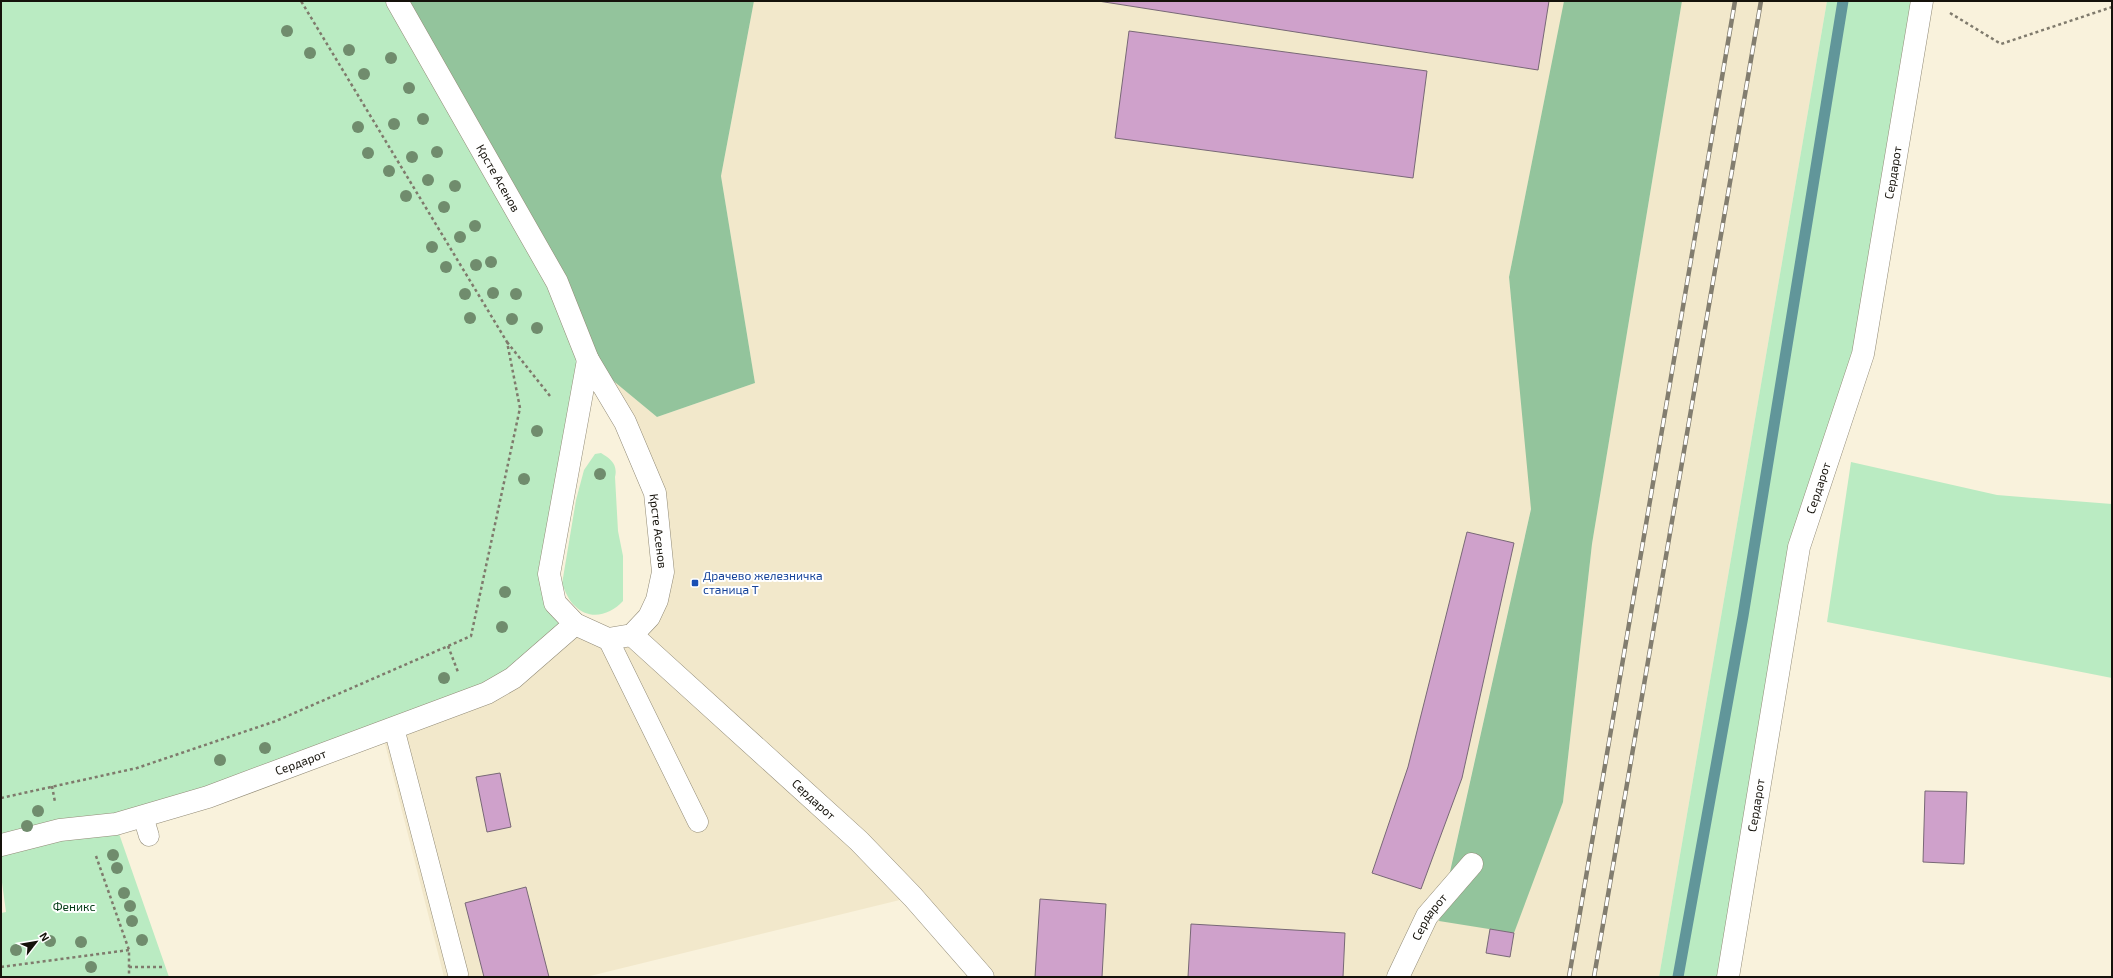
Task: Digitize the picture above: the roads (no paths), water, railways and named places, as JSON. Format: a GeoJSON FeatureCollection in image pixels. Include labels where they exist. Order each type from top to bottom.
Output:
{"type":"FeatureCollection","features":[{"type":"Feature","properties":{"kind":"street","name":"Крсте Асенов"},"geometry":{"type":"LineString","coordinates":[[397,1],[557,282],[588,360],[625,422],[655,493],[664,572],[656,600],[649,617],[632,635]]}},
{"type":"Feature","properties":{"kind":"street","name":"Сердарот"},"geometry":{"type":"LineString","coordinates":[[1728,977],[1799,547],[1863,354],[1922,1]]}},
{"type":"Feature","properties":{"kind":"street"},"geometry":{"type":"LineString","coordinates":[[588,360],[549,574],[555,603],[575,624],[608,639],[632,635]]}},
{"type":"Feature","properties":{"kind":"street","name":"Сердарот"},"geometry":{"type":"LineString","coordinates":[[1,845],[60,830],[116,824],[146,826],[208,797],[487,693],[513,678],[575,624]]}},
{"type":"Feature","properties":{"kind":"street","name":"Сердарот"},"geometry":{"type":"LineString","coordinates":[[632,635],[859,841],[913,897],[983,977]]}},
{"type":"Feature","properties":{"kind":"street","name":"Сердарот"},"geometry":{"type":"LineString","coordinates":[[1398,977],[1427,916],[1472,864]]}},
{"type":"Feature","properties":{"kind":"lane"},"geometry":{"type":"LineString","coordinates":[[608,639],[698,822]]}},
{"type":"Feature","properties":{"kind":"lane"},"geometry":{"type":"LineString","coordinates":[[394,728],[458,974]]}},
{"type":"Feature","properties":{"kind":"waterway"},"geometry":{"type":"LineString","coordinates":[[1678,977],[1743,616],[1843,1]]}},
{"type":"Feature","properties":{"kind":"railway"},"geometry":{"type":"LineString","coordinates":[[1569,977],[1735,1]]}},
{"type":"Feature","properties":{"kind":"railway"},"geometry":{"type":"LineString","coordinates":[[1594,977],[1761,1]]}},
{"type":"Feature","properties":{"kind":"place","name":"Драчево железничка станица Т"},"geometry":{"type":"Point","coordinates":[695,583]}},
{"type":"Feature","properties":{"kind":"park label","name":"Феникс"},"geometry":{"type":"Point","coordinates":[74,907]}}]}
